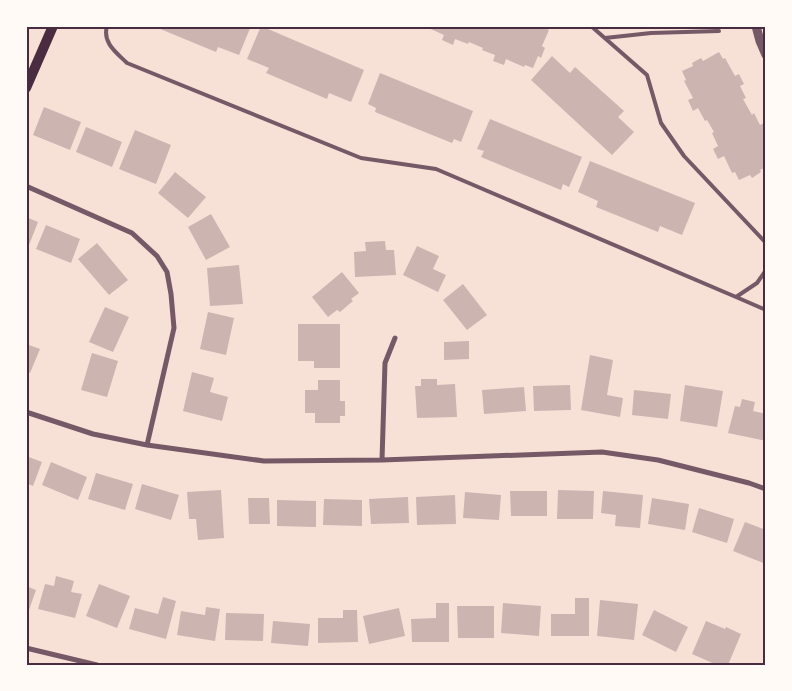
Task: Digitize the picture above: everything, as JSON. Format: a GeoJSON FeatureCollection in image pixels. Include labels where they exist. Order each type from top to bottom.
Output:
{"type":"FeatureCollection","features":[{"type":"Feature","properties":{"kind":"main road"},"geometry":{"type":"LineString","coordinates":[[26,88],[53,26]]}},
{"type":"Feature","properties":{"kind":"street"},"geometry":{"type":"LineString","coordinates":[[756,26],[766,54]]}},
{"type":"Feature","properties":{"kind":"street"},"geometry":{"type":"LineString","coordinates":[[26,186],[132,233],[157,256],[167,272],[174,328],[147,445]]}},
{"type":"Feature","properties":{"kind":"street"},"geometry":{"type":"LineString","coordinates":[[382,460],[385,363],[394,338]]}},
{"type":"Feature","properties":{"kind":"street"},"geometry":{"type":"LineString","coordinates":[[26,412],[93,434],[147,445],[264,461],[382,460],[602,452],[658,460],[766,489]]}},
{"type":"Feature","properties":{"kind":"street"},"geometry":{"type":"LineString","coordinates":[[26,648],[97,665]]}},
{"type":"Feature","properties":{"kind":"lane"},"geometry":{"type":"LineString","coordinates":[[108,26],[106,32],[109,44],[127,64],[361,158],[436,169],[766,310]]}},
{"type":"Feature","properties":{"kind":"lane"},"geometry":{"type":"LineString","coordinates":[[591,26],[647,75],[661,123],[684,156],[766,243]]}},
{"type":"Feature","properties":{"kind":"lane"},"geometry":{"type":"LineString","coordinates":[[605,38],[651,33],[719,31]]}},
{"type":"Feature","properties":{"kind":"lane"},"geometry":{"type":"LineString","coordinates":[[736,297],[757,283],[766,270]]}},
{"type":"Feature","properties":{"kind":"building"},"geometry":{"type":"Polygon","coordinates":[[[153,26],[251,26],[239,55],[218,47],[216,52],[153,26]]]}},
{"type":"Feature","properties":{"kind":"building"},"geometry":{"type":"Polygon","coordinates":[[[261,26],[364,70],[351,102],[329,93],[327,99],[266,73],[269,68],[247,59],[261,26]]]}},
{"type":"Feature","properties":{"kind":"building"},"geometry":{"type":"Polygon","coordinates":[[[424,26],[541,26],[549,30],[542,46],[545,48],[541,58],[538,56],[533,68],[525,65],[524,67],[506,59],[504,65],[493,61],[495,55],[482,50],[483,48],[455,39],[453,45],[442,40],[444,35],[424,26]]]}},
{"type":"Feature","properties":{"kind":"building"},"geometry":{"type":"Polygon","coordinates":[[[719,52],[723,59],[725,58],[735,76],[739,74],[744,84],[740,86],[746,98],[743,99],[752,115],[754,113],[760,125],[764,123],[766,126],[766,167],[752,178],[750,175],[739,180],[735,172],[732,173],[724,156],[718,159],[713,149],[718,146],[712,133],[714,132],[698,108],[693,111],[688,100],[693,98],[684,81],[686,80],[682,71],[693,66],[692,63],[701,58],[703,61],[719,52]]]}},
{"type":"Feature","properties":{"kind":"building"},"geometry":{"type":"Polygon","coordinates":[[[552,56],[570,73],[575,67],[624,111],[618,117],[634,132],[612,155],[531,80],[552,56]]]}},
{"type":"Feature","properties":{"kind":"building"},"geometry":{"type":"Polygon","coordinates":[[[380,73],[473,111],[461,142],[454,139],[452,143],[375,112],[376,108],[368,104],[380,73]]]}},
{"type":"Feature","properties":{"kind":"building"},"geometry":{"type":"Polygon","coordinates":[[[44,107],[81,122],[70,150],[33,135],[44,107]]]}},
{"type":"Feature","properties":{"kind":"building"},"geometry":{"type":"Polygon","coordinates":[[[490,119],[582,157],[569,187],[563,184],[561,190],[481,157],[484,151],[477,149],[490,119]]]}},
{"type":"Feature","properties":{"kind":"building"},"geometry":{"type":"Polygon","coordinates":[[[86,127],[122,142],[112,167],[76,152],[86,127]]]}},
{"type":"Feature","properties":{"kind":"building"},"geometry":{"type":"Polygon","coordinates":[[[135,130],[171,145],[156,184],[119,169],[135,130]]]}},
{"type":"Feature","properties":{"kind":"building"},"geometry":{"type":"Polygon","coordinates":[[[590,161],[695,203],[682,235],[660,226],[658,232],[596,207],[598,201],[578,192],[590,161]]]}},
{"type":"Feature","properties":{"kind":"building"},"geometry":{"type":"Polygon","coordinates":[[[175,172],[206,197],[188,218],[158,193],[175,172]]]}},
{"type":"Feature","properties":{"kind":"building"},"geometry":{"type":"Polygon","coordinates":[[[211,214],[230,247],[206,260],[188,227],[211,214]]]}},
{"type":"Feature","properties":{"kind":"building"},"geometry":{"type":"Polygon","coordinates":[[[26,217],[38,222],[29,245],[26,244],[26,217]]]}},
{"type":"Feature","properties":{"kind":"building"},"geometry":{"type":"Polygon","coordinates":[[[46,225],[80,239],[71,263],[36,249],[46,225]]]}},
{"type":"Feature","properties":{"kind":"building"},"geometry":{"type":"Polygon","coordinates":[[[385,241],[386,250],[394,250],[396,275],[355,277],[354,252],[366,251],[365,242],[385,241]]]}},
{"type":"Feature","properties":{"kind":"building"},"geometry":{"type":"Polygon","coordinates":[[[97,243],[128,280],[109,295],[78,259],[97,243]]]}},
{"type":"Feature","properties":{"kind":"building"},"geometry":{"type":"Polygon","coordinates":[[[417,246],[439,256],[433,269],[446,275],[438,292],[403,275],[417,246]]]}},
{"type":"Feature","properties":{"kind":"building"},"geometry":{"type":"Polygon","coordinates":[[[239,265],[243,304],[210,306],[207,268],[239,265]]]}},
{"type":"Feature","properties":{"kind":"building"},"geometry":{"type":"Polygon","coordinates":[[[342,272],[359,293],[340,312],[337,310],[328,317],[312,297],[342,272]]]}},
{"type":"Feature","properties":{"kind":"building"},"geometry":{"type":"Polygon","coordinates":[[[463,284],[487,315],[467,330],[443,300],[463,284]]]}},
{"type":"Feature","properties":{"kind":"building"},"geometry":{"type":"Polygon","coordinates":[[[105,307],[129,317],[113,352],[89,342],[105,307]]]}},
{"type":"Feature","properties":{"kind":"building"},"geometry":{"type":"Polygon","coordinates":[[[208,312],[234,318],[226,355],[200,349],[208,312]]]}},
{"type":"Feature","properties":{"kind":"building"},"geometry":{"type":"Polygon","coordinates":[[[298,324],[340,324],[340,368],[314,368],[314,361],[298,361],[298,324]]]}},
{"type":"Feature","properties":{"kind":"building"},"geometry":{"type":"Polygon","coordinates":[[[469,341],[469,359],[444,360],[444,342],[469,341]]]}},
{"type":"Feature","properties":{"kind":"building"},"geometry":{"type":"Polygon","coordinates":[[[26,344],[40,349],[30,373],[26,371],[26,344]]]}},
{"type":"Feature","properties":{"kind":"building"},"geometry":{"type":"Polygon","coordinates":[[[92,353],[118,361],[107,397],[81,390],[92,353]]]}},
{"type":"Feature","properties":{"kind":"building"},"geometry":{"type":"Polygon","coordinates":[[[590,355],[613,360],[607,395],[623,398],[620,417],[581,410],[590,355]]]}},
{"type":"Feature","properties":{"kind":"building"},"geometry":{"type":"Polygon","coordinates":[[[192,372],[214,378],[210,392],[228,397],[222,421],[183,411],[192,372]]]}},
{"type":"Feature","properties":{"kind":"building"},"geometry":{"type":"Polygon","coordinates":[[[421,379],[437,379],[437,385],[455,384],[457,417],[417,418],[415,386],[421,386],[421,379]]]}},
{"type":"Feature","properties":{"kind":"building"},"geometry":{"type":"Polygon","coordinates":[[[318,380],[340,380],[340,401],[345,401],[345,416],[340,416],[340,423],[315,423],[315,413],[305,413],[305,390],[318,390],[318,380]]]}},
{"type":"Feature","properties":{"kind":"building"},"geometry":{"type":"Polygon","coordinates":[[[570,385],[571,410],[534,411],[533,386],[570,385]]]}},
{"type":"Feature","properties":{"kind":"building"},"geometry":{"type":"Polygon","coordinates":[[[685,385],[723,391],[717,427],[680,421],[685,385]]]}},
{"type":"Feature","properties":{"kind":"building"},"geometry":{"type":"Polygon","coordinates":[[[524,387],[526,411],[484,414],[482,390],[524,387]]]}},
{"type":"Feature","properties":{"kind":"building"},"geometry":{"type":"Polygon","coordinates":[[[634,390],[671,394],[668,419],[632,415],[634,390]]]}},
{"type":"Feature","properties":{"kind":"building"},"geometry":{"type":"Polygon","coordinates":[[[742,399],[755,402],[753,411],[766,414],[766,441],[728,433],[735,406],[740,407],[742,399]]]}},
{"type":"Feature","properties":{"kind":"building"},"geometry":{"type":"Polygon","coordinates":[[[26,456],[42,462],[33,486],[26,483],[26,456]]]}},
{"type":"Feature","properties":{"kind":"building"},"geometry":{"type":"Polygon","coordinates":[[[51,462],[87,477],[78,500],[42,485],[51,462]]]}},
{"type":"Feature","properties":{"kind":"building"},"geometry":{"type":"Polygon","coordinates":[[[96,473],[133,484],[125,510],[88,499],[96,473]]]}},
{"type":"Feature","properties":{"kind":"building"},"geometry":{"type":"Polygon","coordinates":[[[142,484],[179,495],[171,520],[135,509],[142,484]]]}},
{"type":"Feature","properties":{"kind":"building"},"geometry":{"type":"Polygon","coordinates":[[[221,490],[224,538],[198,540],[196,519],[189,519],[187,492],[221,490]]]}},
{"type":"Feature","properties":{"kind":"building"},"geometry":{"type":"Polygon","coordinates":[[[558,490],[594,491],[593,519],[557,519],[558,490]]]}},
{"type":"Feature","properties":{"kind":"building"},"geometry":{"type":"Polygon","coordinates":[[[510,491],[547,491],[547,516],[511,516],[510,491]]]}},
{"type":"Feature","properties":{"kind":"building"},"geometry":{"type":"Polygon","coordinates":[[[603,491],[643,495],[640,528],[615,526],[616,515],[601,513],[603,491]]]}},
{"type":"Feature","properties":{"kind":"building"},"geometry":{"type":"Polygon","coordinates":[[[465,492],[501,495],[499,520],[463,518],[465,492]]]}},
{"type":"Feature","properties":{"kind":"building"},"geometry":{"type":"Polygon","coordinates":[[[455,495],[456,524],[417,525],[416,497],[455,495]]]}},
{"type":"Feature","properties":{"kind":"building"},"geometry":{"type":"Polygon","coordinates":[[[408,497],[409,523],[371,524],[369,499],[408,497]]]}},
{"type":"Feature","properties":{"kind":"building"},"geometry":{"type":"Polygon","coordinates":[[[248,498],[269,498],[270,524],[249,524],[248,498]]]}},
{"type":"Feature","properties":{"kind":"building"},"geometry":{"type":"Polygon","coordinates":[[[652,498],[689,504],[685,530],[648,524],[652,498]]]}},
{"type":"Feature","properties":{"kind":"building"},"geometry":{"type":"Polygon","coordinates":[[[324,499],[362,500],[362,526],[323,525],[324,499]]]}},
{"type":"Feature","properties":{"kind":"building"},"geometry":{"type":"Polygon","coordinates":[[[277,500],[316,501],[316,527],[277,526],[277,500]]]}},
{"type":"Feature","properties":{"kind":"building"},"geometry":{"type":"Polygon","coordinates":[[[699,508],[734,519],[727,543],[692,532],[699,508]]]}},
{"type":"Feature","properties":{"kind":"building"},"geometry":{"type":"Polygon","coordinates":[[[745,522],[766,530],[766,564],[733,551],[745,522]]]}},
{"type":"Feature","properties":{"kind":"building"},"geometry":{"type":"Polygon","coordinates":[[[56,576],[74,581],[71,592],[82,594],[75,618],[38,609],[45,584],[54,586],[56,576]]]}},
{"type":"Feature","properties":{"kind":"building"},"geometry":{"type":"Polygon","coordinates":[[[99,584],[130,596],[117,628],[86,616],[99,584]]]}},
{"type":"Feature","properties":{"kind":"building"},"geometry":{"type":"Polygon","coordinates":[[[26,586],[36,590],[29,610],[26,609],[26,586]]]}},
{"type":"Feature","properties":{"kind":"building"},"geometry":{"type":"Polygon","coordinates":[[[163,597],[176,601],[166,639],[129,629],[135,608],[158,614],[163,597]]]}},
{"type":"Feature","properties":{"kind":"building"},"geometry":{"type":"Polygon","coordinates":[[[575,598],[589,598],[589,636],[551,636],[551,614],[575,614],[575,598]]]}},
{"type":"Feature","properties":{"kind":"building"},"geometry":{"type":"Polygon","coordinates":[[[600,600],[638,604],[634,640],[597,636],[600,600]]]}},
{"type":"Feature","properties":{"kind":"building"},"geometry":{"type":"Polygon","coordinates":[[[436,603],[449,603],[449,642],[412,642],[411,619],[436,618],[436,603]]]}},
{"type":"Feature","properties":{"kind":"building"},"geometry":{"type":"Polygon","coordinates":[[[503,603],[541,606],[539,636],[501,633],[503,603]]]}},
{"type":"Feature","properties":{"kind":"building"},"geometry":{"type":"Polygon","coordinates":[[[457,606],[494,606],[494,638],[458,638],[457,606]]]}},
{"type":"Feature","properties":{"kind":"building"},"geometry":{"type":"Polygon","coordinates":[[[206,607],[220,609],[215,641],[177,635],[181,611],[205,615],[206,607]]]}},
{"type":"Feature","properties":{"kind":"building"},"geometry":{"type":"Polygon","coordinates":[[[399,608],[405,636],[369,644],[363,616],[399,608]]]}},
{"type":"Feature","properties":{"kind":"building"},"geometry":{"type":"Polygon","coordinates":[[[343,610],[357,610],[358,642],[318,643],[318,618],[343,618],[343,610]]]}},
{"type":"Feature","properties":{"kind":"building"},"geometry":{"type":"Polygon","coordinates":[[[654,610],[688,627],[676,652],[642,635],[654,610]]]}},
{"type":"Feature","properties":{"kind":"building"},"geometry":{"type":"Polygon","coordinates":[[[226,613],[264,614],[263,641],[225,640],[226,613]]]}},
{"type":"Feature","properties":{"kind":"building"},"geometry":{"type":"Polygon","coordinates":[[[273,621],[310,624],[308,646],[271,643],[273,621]]]}},
{"type":"Feature","properties":{"kind":"building"},"geometry":{"type":"Polygon","coordinates":[[[706,621],[741,634],[728,665],[717,665],[692,654],[706,621]]]}}]}
